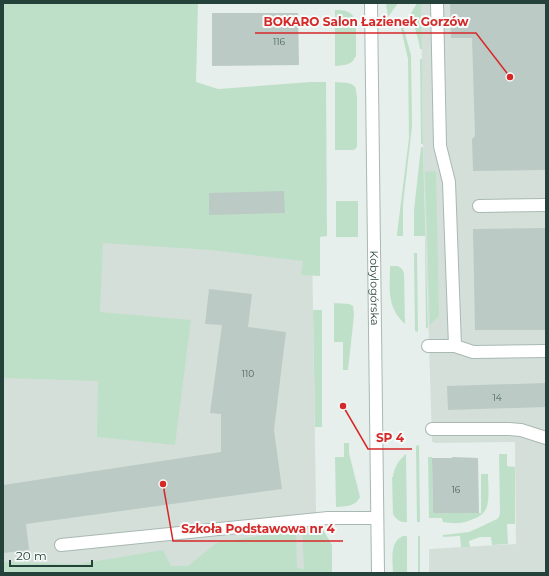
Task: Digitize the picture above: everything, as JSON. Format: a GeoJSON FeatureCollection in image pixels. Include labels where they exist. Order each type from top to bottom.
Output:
{"type":"FeatureCollection","features":[{"type":"Feature","properties":{"kind":"street","name":"Kobylogórska"},"geometry":{"type":"LineString","coordinates":[[371,3],[378,573]]}},
{"type":"Feature","properties":{"kind":"street"},"geometry":{"type":"LineString","coordinates":[[437,3],[440,146],[449,182],[455,346]]}},
{"type":"Feature","properties":{"kind":"street"},"geometry":{"type":"LineString","coordinates":[[479,206],[546,205]]}},
{"type":"Feature","properties":{"kind":"street"},"geometry":{"type":"LineString","coordinates":[[428,346],[455,346],[473,352],[546,351]]}},
{"type":"Feature","properties":{"kind":"street"},"geometry":{"type":"LineString","coordinates":[[432,429],[509,429],[521,430],[546,438]]}},
{"type":"Feature","properties":{"kind":"street"},"geometry":{"type":"LineString","coordinates":[[61,545],[328,518],[377,518]]}},
{"type":"Feature","properties":{"kind":"shaded area"},"geometry":{"type":"Polygon","coordinates":[[[421,3],[546,3],[546,573],[429,573],[429,549],[516,544],[515,442],[432,442],[423,144],[421,3]]]}},
{"type":"Feature","properties":{"kind":"shaded area"},"geometry":{"type":"Polygon","coordinates":[[[311,181],[317,573],[3,573],[3,184],[311,181]]]}},
{"type":"Feature","properties":{"kind":"green space"},"geometry":{"type":"Polygon","coordinates":[[[3,3],[198,3],[196,82],[218,89],[326,82],[327,236],[320,237],[320,276],[301,275],[303,261],[210,250],[103,243],[100,312],[191,320],[175,445],[97,437],[98,381],[3,378],[3,3]]]}},
{"type":"Feature","properties":{"kind":"green space"},"geometry":{"type":"Polygon","coordinates":[[[386,3],[398,3],[388,17],[386,3]]]}},
{"type":"Feature","properties":{"kind":"green space"},"geometry":{"type":"Polygon","coordinates":[[[417,3],[421,3],[422,49],[420,49],[411,13],[417,3]]]}},
{"type":"Feature","properties":{"kind":"green space"},"geometry":{"type":"Polygon","coordinates":[[[335,10],[346,11],[356,19],[356,57],[349,64],[335,66],[335,10]]]}},
{"type":"Feature","properties":{"kind":"green space"},"geometry":{"type":"Polygon","coordinates":[[[403,26],[411,55],[412,126],[403,204],[403,236],[397,236],[409,138],[408,59],[401,29],[403,26]]]}},
{"type":"Feature","properties":{"kind":"green space"},"geometry":{"type":"Polygon","coordinates":[[[420,59],[422,59],[423,144],[421,144],[420,59]]]}},
{"type":"Feature","properties":{"kind":"green space"},"geometry":{"type":"Polygon","coordinates":[[[335,82],[350,84],[355,86],[356,89],[357,147],[354,150],[335,150],[335,82]]]}},
{"type":"Feature","properties":{"kind":"green space"},"geometry":{"type":"Polygon","coordinates":[[[421,147],[423,147],[428,327],[426,329],[425,236],[414,236],[414,210],[421,147]]]}},
{"type":"Feature","properties":{"kind":"green space"},"geometry":{"type":"Polygon","coordinates":[[[436,171],[439,316],[430,325],[425,172],[436,171]]]}},
{"type":"Feature","properties":{"kind":"green space"},"geometry":{"type":"Polygon","coordinates":[[[336,201],[358,201],[358,237],[336,237],[336,201]]]}},
{"type":"Feature","properties":{"kind":"green space"},"geometry":{"type":"Polygon","coordinates":[[[414,253],[417,253],[418,332],[415,331],[414,253]]]}},
{"type":"Feature","properties":{"kind":"green space"},"geometry":{"type":"Polygon","coordinates":[[[390,266],[398,266],[404,273],[405,324],[395,311],[390,297],[390,266]]]}},
{"type":"Feature","properties":{"kind":"green space"},"geometry":{"type":"Polygon","coordinates":[[[334,303],[349,304],[353,306],[354,315],[348,370],[343,370],[343,342],[334,342],[334,303]]]}},
{"type":"Feature","properties":{"kind":"green space"},"geometry":{"type":"Polygon","coordinates":[[[313,310],[322,310],[322,427],[315,427],[313,310]]]}},
{"type":"Feature","properties":{"kind":"green space"},"geometry":{"type":"Polygon","coordinates":[[[344,443],[349,443],[349,453],[360,497],[356,503],[336,507],[335,457],[344,457],[344,443]]]}},
{"type":"Feature","properties":{"kind":"green space"},"geometry":{"type":"Polygon","coordinates":[[[419,445],[420,522],[417,522],[416,446],[419,445]]]}},
{"type":"Feature","properties":{"kind":"green space"},"geometry":{"type":"Polygon","coordinates":[[[406,454],[407,522],[402,522],[395,518],[393,514],[392,477],[397,464],[406,454]]]}},
{"type":"Feature","properties":{"kind":"green space"},"geometry":{"type":"Polygon","coordinates":[[[499,454],[507,454],[507,466],[515,467],[515,524],[507,524],[508,544],[492,545],[491,537],[480,537],[469,541],[470,547],[461,547],[460,536],[443,537],[443,535],[469,532],[499,517],[499,454]]]}},
{"type":"Feature","properties":{"kind":"green space"},"geometry":{"type":"Polygon","coordinates":[[[428,457],[432,457],[433,513],[481,513],[481,474],[488,474],[488,501],[485,511],[480,516],[460,523],[443,522],[442,518],[429,518],[428,457]]]}},
{"type":"Feature","properties":{"kind":"green space"},"geometry":{"type":"Polygon","coordinates":[[[316,527],[322,528],[332,545],[332,573],[3,573],[3,562],[79,564],[163,550],[171,566],[188,566],[216,543],[296,530],[297,568],[304,569],[302,529],[316,527]]]}},
{"type":"Feature","properties":{"kind":"green space"},"geometry":{"type":"Polygon","coordinates":[[[403,536],[407,536],[407,573],[393,573],[392,557],[394,547],[396,542],[403,536]]]}},
{"type":"Feature","properties":{"kind":"green space"},"geometry":{"type":"Polygon","coordinates":[[[418,536],[420,536],[420,573],[418,573],[418,536]]]}},
{"type":"Feature","properties":{"kind":"building"},"geometry":{"type":"Polygon","coordinates":[[[450,3],[546,3],[546,170],[473,171],[472,139],[475,136],[472,38],[451,38],[450,3]]]}},
{"type":"Feature","properties":{"kind":"building"},"geometry":{"type":"Polygon","coordinates":[[[212,13],[298,13],[299,65],[212,66],[212,13]]]}},
{"type":"Feature","properties":{"kind":"building"},"geometry":{"type":"Polygon","coordinates":[[[284,191],[285,213],[209,215],[209,193],[284,191]]]}},
{"type":"Feature","properties":{"kind":"building"},"geometry":{"type":"Polygon","coordinates":[[[546,228],[546,330],[475,330],[473,229],[546,228]]]}},
{"type":"Feature","properties":{"kind":"building"},"geometry":{"type":"Polygon","coordinates":[[[209,289],[252,294],[248,327],[286,332],[274,430],[282,489],[26,524],[29,550],[3,553],[3,485],[221,452],[221,414],[210,413],[222,325],[205,324],[209,289]]]}},
{"type":"Feature","properties":{"kind":"building"},"geometry":{"type":"Polygon","coordinates":[[[546,383],[546,407],[448,410],[447,386],[546,383]]]}},
{"type":"Feature","properties":{"kind":"building"},"geometry":{"type":"Polygon","coordinates":[[[432,458],[478,458],[479,513],[433,513],[432,458]]]}},
{"type":"Feature","properties":{"kind":"place","name":"BOKARO Salon Łazienek Gorzów"},"geometry":{"type":"Point","coordinates":[510,77]}},
{"type":"Feature","properties":{"kind":"place","name":"SP 4"},"geometry":{"type":"Point","coordinates":[343,406]}},
{"type":"Feature","properties":{"kind":"place","name":"Szkoła Podstawowa nr 4"},"geometry":{"type":"Point","coordinates":[163,484]}}]}
